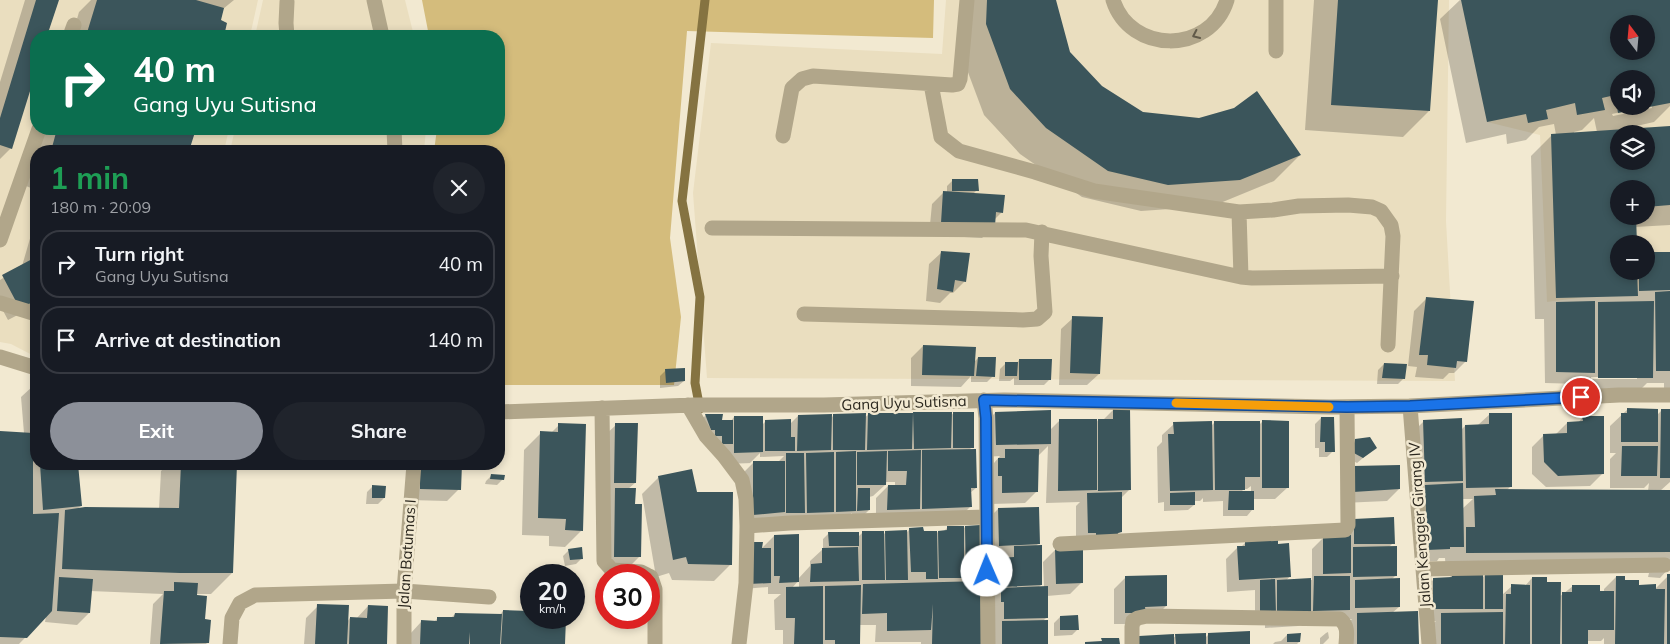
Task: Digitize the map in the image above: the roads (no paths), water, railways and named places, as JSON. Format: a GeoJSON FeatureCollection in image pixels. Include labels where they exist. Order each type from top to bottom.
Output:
{"type":"FeatureCollection","features":[{"type":"Feature","properties":{"kind":"street"},"geometry":{"type":"LineString","coordinates":[[374,0],[380,30]]}},
{"type":"Feature","properties":{"kind":"street"},"geometry":{"type":"LineString","coordinates":[[783,136],[792,88],[802,79],[812,76],[958,84],[967,0]]}},
{"type":"Feature","properties":{"kind":"street"},"geometry":{"type":"LineString","coordinates":[[1113,0],[1116,10],[1128,25],[1143,36],[1161,41],[1180,41],[1199,34],[1214,23],[1225,7],[1227,0]]}},
{"type":"Feature","properties":{"kind":"street"},"geometry":{"type":"LineString","coordinates":[[1276,0],[1276,52]]}},
{"type":"Feature","properties":{"kind":"street"},"geometry":{"type":"LineString","coordinates":[[287,2],[287,30]]}},
{"type":"Feature","properties":{"kind":"street"},"geometry":{"type":"LineString","coordinates":[[931,84],[941,137],[959,151],[1094,191],[1239,212],[1299,206],[1348,205],[1372,207],[1382,211],[1391,225],[1393,236],[1388,345]]}},
{"type":"Feature","properties":{"kind":"street"},"geometry":{"type":"LineString","coordinates":[[0,240],[30,152]]}},
{"type":"Feature","properties":{"kind":"street"},"geometry":{"type":"LineString","coordinates":[[1239,212],[1241,277]]}},
{"type":"Feature","properties":{"kind":"street"},"geometry":{"type":"LineString","coordinates":[[712,228],[1026,230],[1241,277],[1392,276]]}},
{"type":"Feature","properties":{"kind":"street"},"geometry":{"type":"LineString","coordinates":[[804,314],[1037,319],[1045,312],[1041,256],[1042,232]]}},
{"type":"Feature","properties":{"kind":"street"},"geometry":{"type":"LineString","coordinates":[[0,303],[30,312]]}},
{"type":"Feature","properties":{"kind":"street"},"geometry":{"type":"LineString","coordinates":[[0,357],[30,366]]}},
{"type":"Feature","properties":{"kind":"street","name":"Gang Uyu Sutisna"},"geometry":{"type":"LineString","coordinates":[[505,412],[696,405],[984,400],[1347,407],[1410,406],[1619,395],[1670,395]]}},
{"type":"Feature","properties":{"kind":"street"},"geometry":{"type":"LineString","coordinates":[[984,400],[986,418],[988,644]]}},
{"type":"Feature","properties":{"kind":"street"},"geometry":{"type":"LineString","coordinates":[[696,405],[706,436],[742,480],[746,499],[746,583],[739,644]]}},
{"type":"Feature","properties":{"kind":"street","name":"Jalan Kengger Girang IV"},"geometry":{"type":"LineString","coordinates":[[1410,406],[1429,644]]}},
{"type":"Feature","properties":{"kind":"street"},"geometry":{"type":"LineString","coordinates":[[1060,544],[1345,530],[1348,525],[1347,407]]}},
{"type":"Feature","properties":{"kind":"street"},"geometry":{"type":"LineString","coordinates":[[602,408],[604,562],[606,564]]}},
{"type":"Feature","properties":{"kind":"street","name":"Jalan Batumas I"},"geometry":{"type":"LineString","coordinates":[[404,644],[404,592],[414,470]]}},
{"type":"Feature","properties":{"kind":"street"},"geometry":{"type":"LineString","coordinates":[[747,526],[986,517]]}},
{"type":"Feature","properties":{"kind":"street"},"geometry":{"type":"LineString","coordinates":[[1423,569],[1665,565]]}},
{"type":"Feature","properties":{"kind":"street"},"geometry":{"type":"LineString","coordinates":[[230,644],[232,618],[240,603],[255,595],[404,592],[489,598]]}},
{"type":"Feature","properties":{"kind":"street"},"geometry":{"type":"LineString","coordinates":[[1132,644],[1133,621],[1147,616],[1340,619],[1345,624],[1347,630],[1346,644]]}},
{"type":"Feature","properties":{"kind":"street"},"geometry":{"type":"LineString","coordinates":[[655,629],[655,644]]}},
{"type":"Feature","properties":{"kind":"waterway"},"geometry":{"type":"LineString","coordinates":[[700,409],[695,383],[700,297],[682,201],[705,0]]}}]}
